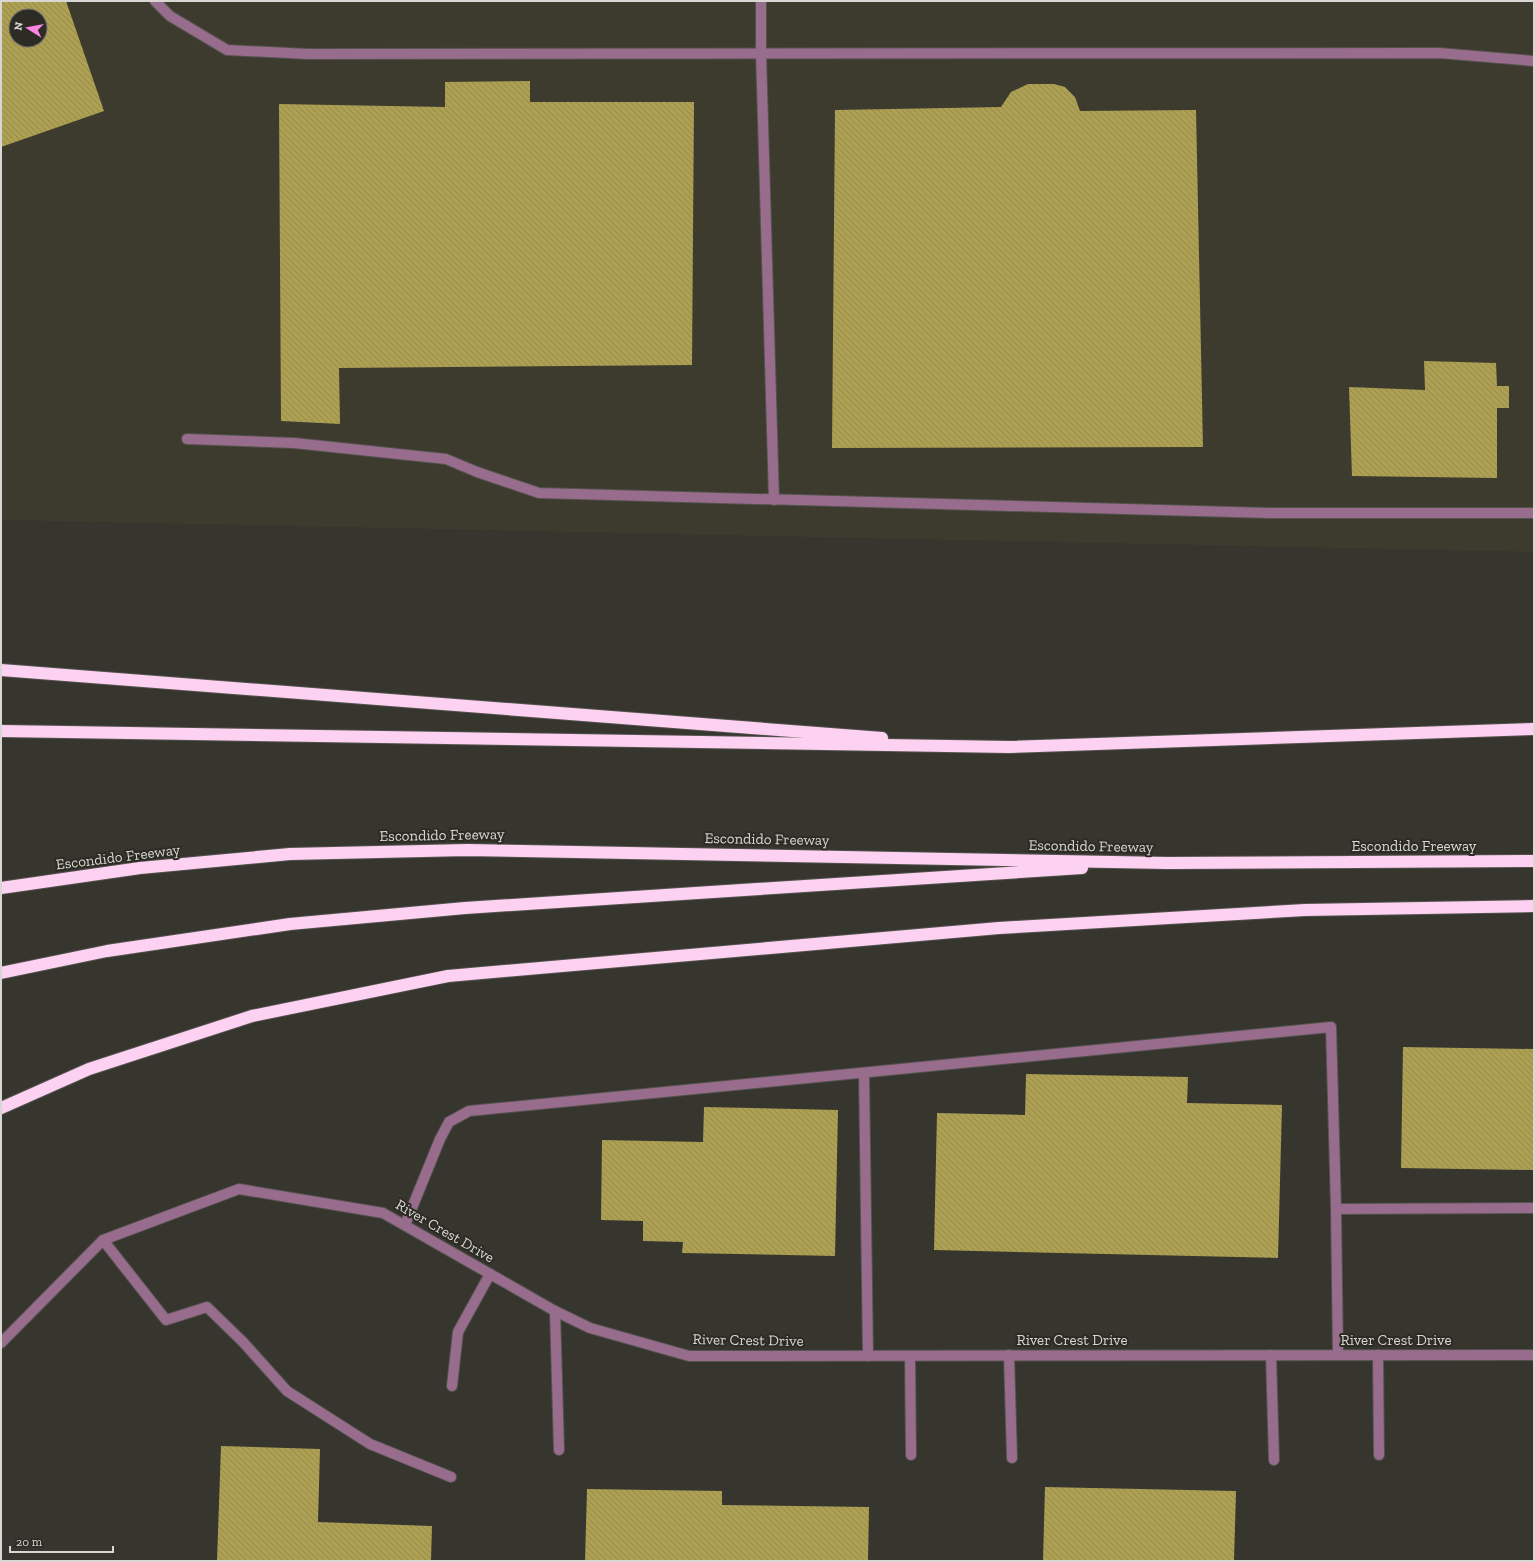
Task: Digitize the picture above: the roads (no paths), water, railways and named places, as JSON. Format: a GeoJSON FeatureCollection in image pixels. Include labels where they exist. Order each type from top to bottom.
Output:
{"type":"FeatureCollection","features":[{"type":"Feature","properties":{"kind":"highway"},"geometry":{"type":"LineString","coordinates":[[1,670],[1009,747]]}},
{"type":"Feature","properties":{"kind":"highway"},"geometry":{"type":"LineString","coordinates":[[1,731],[1009,747],[1534,729]]}},
{"type":"Feature","properties":{"kind":"highway","name":"Escondido Freeway"},"geometry":{"type":"LineString","coordinates":[[1,888],[140,868],[290,854],[467,850],[1167,863],[1534,861]]}},
{"type":"Feature","properties":{"kind":"highway"},"geometry":{"type":"LineString","coordinates":[[1,973],[107,951],[290,924],[465,908],[1167,863]]}},
{"type":"Feature","properties":{"kind":"highway"},"geometry":{"type":"LineString","coordinates":[[1,1108],[89,1069],[252,1016],[448,976],[1007,928],[1305,910],[1534,906]]}},
{"type":"Feature","properties":{"kind":"street"},"geometry":{"type":"LineString","coordinates":[[155,1],[170,16],[228,50],[308,54],[1439,53],[1534,61]]}},
{"type":"Feature","properties":{"kind":"street"},"geometry":{"type":"LineString","coordinates":[[761,1],[761,53],[774,500]]}},
{"type":"Feature","properties":{"kind":"street"},"geometry":{"type":"LineString","coordinates":[[187,439],[294,443],[446,459],[477,472],[539,493],[1269,513],[1534,512]]}},
{"type":"Feature","properties":{"kind":"street"},"geometry":{"type":"LineString","coordinates":[[405,1225],[440,1139],[449,1122],[469,1111],[1331,1027],[1338,1355]]}},
{"type":"Feature","properties":{"kind":"street"},"geometry":{"type":"LineString","coordinates":[[864,1073],[868,1356]]}},
{"type":"Feature","properties":{"kind":"street","name":"River Crest Drive"},"geometry":{"type":"LineString","coordinates":[[1,1343],[103,1240],[239,1189],[383,1213],[555,1311],[590,1328],[688,1356],[1534,1355]]}},
{"type":"Feature","properties":{"kind":"street"},"geometry":{"type":"LineString","coordinates":[[1336,1209],[1534,1208]]}},
{"type":"Feature","properties":{"kind":"street"},"geometry":{"type":"LineString","coordinates":[[103,1240],[166,1320],[207,1307],[243,1342],[287,1391],[370,1444],[452,1477]]}},
{"type":"Feature","properties":{"kind":"street"},"geometry":{"type":"LineString","coordinates":[[452,1386],[458,1332],[490,1274]]}},
{"type":"Feature","properties":{"kind":"street"},"geometry":{"type":"LineString","coordinates":[[555,1311],[559,1450]]}},
{"type":"Feature","properties":{"kind":"street"},"geometry":{"type":"LineString","coordinates":[[1271,1355],[1274,1460]]}},
{"type":"Feature","properties":{"kind":"street"},"geometry":{"type":"LineString","coordinates":[[1378,1355],[1379,1455]]}},
{"type":"Feature","properties":{"kind":"street"},"geometry":{"type":"LineString","coordinates":[[910,1356],[910,1455]]}},
{"type":"Feature","properties":{"kind":"street"},"geometry":{"type":"LineString","coordinates":[[1009,1356],[1012,1458]]}}]}
